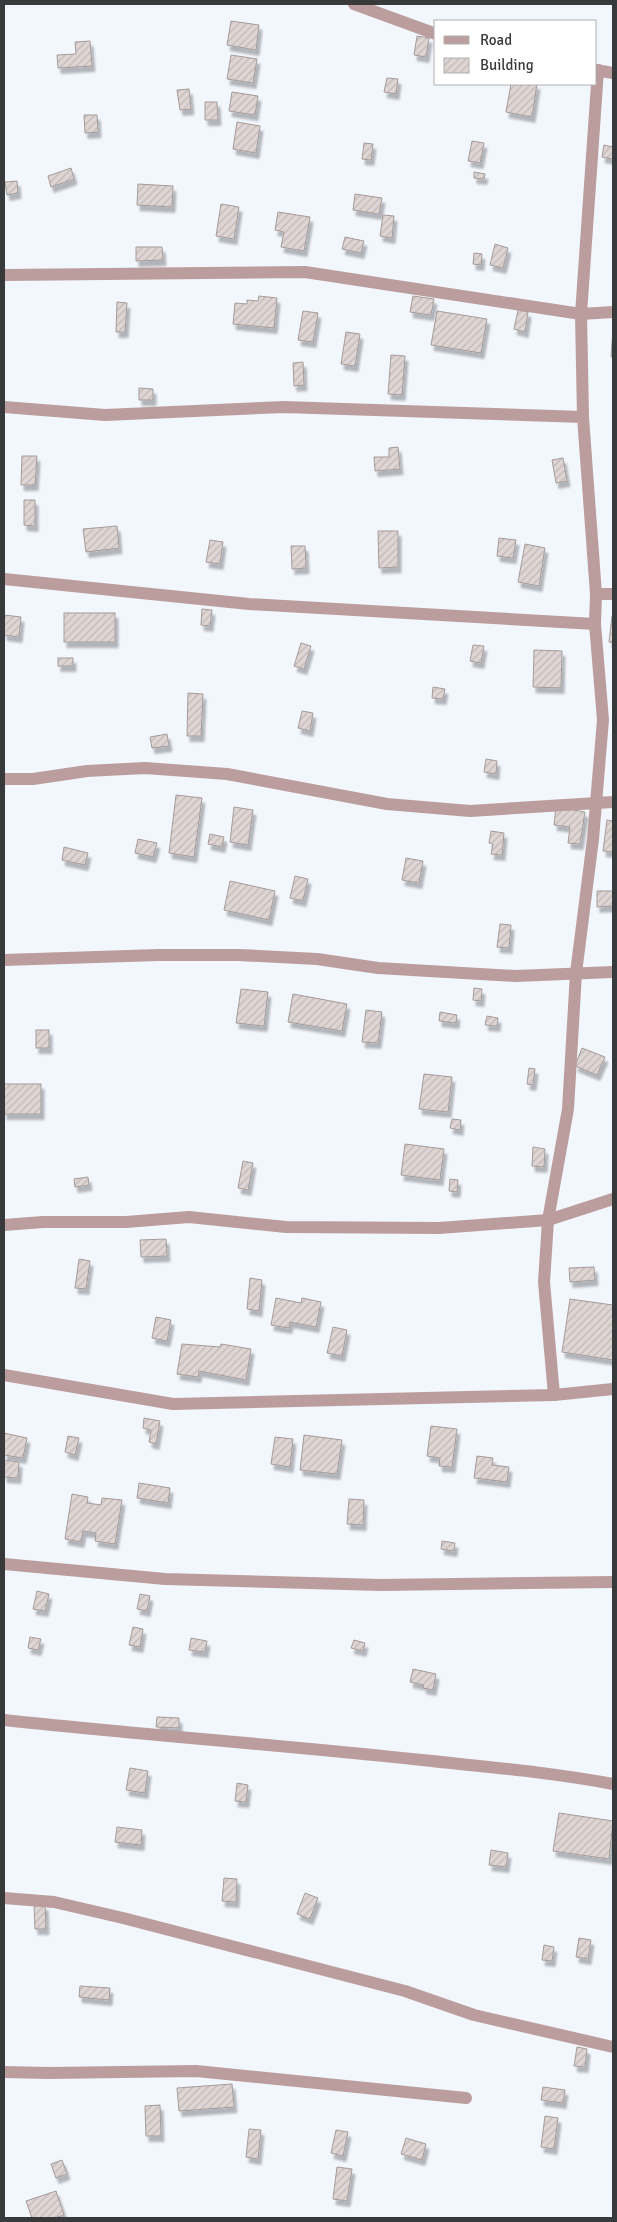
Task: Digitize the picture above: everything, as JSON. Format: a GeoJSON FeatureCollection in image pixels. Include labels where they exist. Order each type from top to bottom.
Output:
{"type":"FeatureCollection","features":[{"type":"Feature","properties":{"kind":"street"},"geometry":{"type":"LineString","coordinates":[[354,4],[434,33]]}},
{"type":"Feature","properties":{"kind":"street"},"geometry":{"type":"LineString","coordinates":[[597,70],[613,72]]}},
{"type":"Feature","properties":{"kind":"street"},"geometry":{"type":"LineString","coordinates":[[554,1395],[544,1282],[548,1220],[568,1109],[576,973],[596,802],[603,720],[595,624],[596,594],[582,417],[581,314],[596,85]]}},
{"type":"Feature","properties":{"kind":"street"},"geometry":{"type":"LineString","coordinates":[[4,275],[305,272],[581,314],[613,312]]}},
{"type":"Feature","properties":{"kind":"street"},"geometry":{"type":"LineString","coordinates":[[4,407],[105,415],[284,407],[582,417]]}},
{"type":"Feature","properties":{"kind":"street"},"geometry":{"type":"LineString","coordinates":[[4,579],[248,604],[595,624]]}},
{"type":"Feature","properties":{"kind":"street"},"geometry":{"type":"LineString","coordinates":[[596,594],[613,594]]}},
{"type":"Feature","properties":{"kind":"street"},"geometry":{"type":"LineString","coordinates":[[4,779],[34,779],[87,771],[145,768],[228,774],[387,804],[470,811],[613,802]]}},
{"type":"Feature","properties":{"kind":"street"},"geometry":{"type":"LineString","coordinates":[[4,960],[158,955],[239,955],[317,959],[378,968],[516,976],[613,972]]}},
{"type":"Feature","properties":{"kind":"street"},"geometry":{"type":"LineString","coordinates":[[4,1225],[126,1222],[189,1217],[286,1227],[439,1228],[548,1220],[613,1199]]}},
{"type":"Feature","properties":{"kind":"street"},"geometry":{"type":"LineString","coordinates":[[4,1375],[173,1404],[554,1395],[613,1389]]}},
{"type":"Feature","properties":{"kind":"street"},"geometry":{"type":"LineString","coordinates":[[4,1564],[165,1579],[380,1585],[613,1582]]}},
{"type":"Feature","properties":{"kind":"street"},"geometry":{"type":"LineString","coordinates":[[4,1720],[133,1734],[343,1751],[565,1775],[613,1784]]}},
{"type":"Feature","properties":{"kind":"street"},"geometry":{"type":"LineString","coordinates":[[4,1898],[54,1902],[122,1918],[406,1991],[474,2015],[613,2046]]}},
{"type":"Feature","properties":{"kind":"street"},"geometry":{"type":"LineString","coordinates":[[4,2072],[196,2071],[466,2098]]}},
{"type":"Feature","properties":{"kind":"building"},"geometry":{"type":"Polygon","coordinates":[[[231,21],[259,25],[256,50],[227,45],[231,21]]]}},
{"type":"Feature","properties":{"kind":"building"},"geometry":{"type":"Polygon","coordinates":[[[417,36],[429,38],[426,57],[414,55],[417,36]]]}},
{"type":"Feature","properties":{"kind":"building"},"geometry":{"type":"Polygon","coordinates":[[[90,41],[92,66],[58,68],[57,55],[76,54],[75,42],[90,41]]]}},
{"type":"Feature","properties":{"kind":"building"},"geometry":{"type":"Polygon","coordinates":[[[231,55],[257,59],[253,83],[227,79],[231,55]]]}},
{"type":"Feature","properties":{"kind":"building"},"geometry":{"type":"Polygon","coordinates":[[[387,78],[398,79],[396,94],[384,92],[387,78]]]}},
{"type":"Feature","properties":{"kind":"building"},"geometry":{"type":"Polygon","coordinates":[[[511,85],[537,85],[532,117],[506,112],[511,85]]]}},
{"type":"Feature","properties":{"kind":"building"},"geometry":{"type":"Polygon","coordinates":[[[189,89],[191,109],[180,110],[177,90],[189,89]]]}},
{"type":"Feature","properties":{"kind":"building"},"geometry":{"type":"Polygon","coordinates":[[[232,92],[258,96],[255,115],[229,111],[232,92]]]}},
{"type":"Feature","properties":{"kind":"building"},"geometry":{"type":"Polygon","coordinates":[[[205,102],[217,102],[218,120],[205,120],[205,102]]]}},
{"type":"Feature","properties":{"kind":"building"},"geometry":{"type":"Polygon","coordinates":[[[84,115],[97,115],[98,132],[85,133],[84,115]]]}},
{"type":"Feature","properties":{"kind":"building"},"geometry":{"type":"Polygon","coordinates":[[[237,122],[260,126],[256,153],[233,149],[237,122]]]}},
{"type":"Feature","properties":{"kind":"building"},"geometry":{"type":"Polygon","coordinates":[[[472,141],[484,143],[480,163],[468,161],[472,141]]]}},
{"type":"Feature","properties":{"kind":"building"},"geometry":{"type":"Polygon","coordinates":[[[364,143],[373,144],[371,160],[362,159],[364,143]]]}},
{"type":"Feature","properties":{"kind":"building"},"geometry":{"type":"Polygon","coordinates":[[[604,145],[613,147],[613,159],[602,157],[604,145]]]}},
{"type":"Feature","properties":{"kind":"building"},"geometry":{"type":"Polygon","coordinates":[[[71,168],[74,179],[51,187],[48,176],[71,168]]]}},
{"type":"Feature","properties":{"kind":"building"},"geometry":{"type":"Polygon","coordinates":[[[474,172],[485,174],[484,179],[474,178],[474,172]]]}},
{"type":"Feature","properties":{"kind":"building"},"geometry":{"type":"Polygon","coordinates":[[[17,181],[18,193],[7,195],[5,182],[17,181]]]}},
{"type":"Feature","properties":{"kind":"building"},"geometry":{"type":"Polygon","coordinates":[[[138,184],[173,186],[172,207],[137,205],[138,184]]]}},
{"type":"Feature","properties":{"kind":"building"},"geometry":{"type":"Polygon","coordinates":[[[355,194],[382,198],[379,214],[353,210],[355,194]]]}},
{"type":"Feature","properties":{"kind":"building"},"geometry":{"type":"Polygon","coordinates":[[[221,204],[239,207],[234,239],[216,236],[221,204]]]}},
{"type":"Feature","properties":{"kind":"building"},"geometry":{"type":"Polygon","coordinates":[[[278,212],[310,217],[304,251],[281,247],[284,232],[275,230],[278,212]]]}},
{"type":"Feature","properties":{"kind":"building"},"geometry":{"type":"Polygon","coordinates":[[[383,215],[394,216],[392,238],[380,236],[383,215]]]}},
{"type":"Feature","properties":{"kind":"building"},"geometry":{"type":"Polygon","coordinates":[[[345,237],[364,241],[361,253],[342,249],[345,237]]]}},
{"type":"Feature","properties":{"kind":"building"},"geometry":{"type":"Polygon","coordinates":[[[495,244],[508,248],[503,268],[490,265],[495,244]]]}},
{"type":"Feature","properties":{"kind":"building"},"geometry":{"type":"Polygon","coordinates":[[[136,247],[162,247],[163,260],[136,261],[136,247]]]}},
{"type":"Feature","properties":{"kind":"building"},"geometry":{"type":"Polygon","coordinates":[[[474,253],[482,254],[481,265],[473,264],[474,253]]]}},
{"type":"Feature","properties":{"kind":"building"},"geometry":{"type":"Polygon","coordinates":[[[259,296],[277,298],[274,328],[233,324],[235,303],[247,304],[247,300],[258,301],[259,296]]]}},
{"type":"Feature","properties":{"kind":"building"},"geometry":{"type":"Polygon","coordinates":[[[413,296],[434,299],[431,315],[410,312],[413,296]]]}},
{"type":"Feature","properties":{"kind":"building"},"geometry":{"type":"Polygon","coordinates":[[[117,302],[127,303],[125,332],[116,332],[117,302]]]}},
{"type":"Feature","properties":{"kind":"building"},"geometry":{"type":"Polygon","coordinates":[[[518,310],[528,312],[525,332],[514,329],[518,310]]]}},
{"type":"Feature","properties":{"kind":"building"},"geometry":{"type":"Polygon","coordinates":[[[303,311],[318,313],[313,342],[298,340],[303,311]]]}},
{"type":"Feature","properties":{"kind":"building"},"geometry":{"type":"Polygon","coordinates":[[[437,311],[487,319],[481,353],[431,345],[437,311]]]}},
{"type":"Feature","properties":{"kind":"building"},"geometry":{"type":"Polygon","coordinates":[[[613,329],[613,357],[611,357],[613,329]]]}},
{"type":"Feature","properties":{"kind":"building"},"geometry":{"type":"Polygon","coordinates":[[[346,332],[360,334],[355,366],[341,364],[346,332]]]}},
{"type":"Feature","properties":{"kind":"building"},"geometry":{"type":"Polygon","coordinates":[[[391,355],[405,356],[402,395],[388,394],[391,355]]]}},
{"type":"Feature","properties":{"kind":"building"},"geometry":{"type":"Polygon","coordinates":[[[303,362],[304,385],[294,386],[293,363],[303,362]]]}},
{"type":"Feature","properties":{"kind":"building"},"geometry":{"type":"Polygon","coordinates":[[[139,388],[153,389],[153,400],[139,400],[139,388]]]}},
{"type":"Feature","properties":{"kind":"building"},"geometry":{"type":"Polygon","coordinates":[[[398,447],[400,469],[375,471],[374,457],[389,457],[389,448],[398,447]]]}},
{"type":"Feature","properties":{"kind":"building"},"geometry":{"type":"Polygon","coordinates":[[[22,456],[37,456],[35,485],[21,485],[22,456]]]}},
{"type":"Feature","properties":{"kind":"building"},"geometry":{"type":"Polygon","coordinates":[[[563,458],[567,481],[556,483],[552,460],[563,458]]]}},
{"type":"Feature","properties":{"kind":"building"},"geometry":{"type":"Polygon","coordinates":[[[24,500],[35,500],[35,526],[24,525],[24,500]]]}},
{"type":"Feature","properties":{"kind":"building"},"geometry":{"type":"Polygon","coordinates":[[[117,526],[119,548],[86,552],[83,529],[117,526]]]}},
{"type":"Feature","properties":{"kind":"building"},"geometry":{"type":"Polygon","coordinates":[[[378,531],[398,531],[398,567],[379,568],[378,531]]]}},
{"type":"Feature","properties":{"kind":"building"},"geometry":{"type":"Polygon","coordinates":[[[499,538],[516,540],[513,558],[497,556],[499,538]]]}},
{"type":"Feature","properties":{"kind":"building"},"geometry":{"type":"Polygon","coordinates":[[[210,540],[223,542],[220,564],[206,562],[210,540]]]}},
{"type":"Feature","properties":{"kind":"building"},"geometry":{"type":"Polygon","coordinates":[[[525,544],[545,548],[539,586],[518,582],[525,544]]]}},
{"type":"Feature","properties":{"kind":"building"},"geometry":{"type":"Polygon","coordinates":[[[291,546],[305,546],[306,568],[292,569],[291,546]]]}},
{"type":"Feature","properties":{"kind":"building"},"geometry":{"type":"Polygon","coordinates":[[[202,609],[212,610],[210,626],[201,625],[202,609]]]}},
{"type":"Feature","properties":{"kind":"building"},"geometry":{"type":"Polygon","coordinates":[[[64,613],[115,613],[115,642],[64,642],[64,613]]]}},
{"type":"Feature","properties":{"kind":"building"},"geometry":{"type":"Polygon","coordinates":[[[4,615],[21,617],[19,637],[4,635],[4,615]]]}},
{"type":"Feature","properties":{"kind":"building"},"geometry":{"type":"Polygon","coordinates":[[[613,616],[613,643],[609,642],[613,616]]]}},
{"type":"Feature","properties":{"kind":"building"},"geometry":{"type":"Polygon","coordinates":[[[301,643],[311,646],[304,669],[294,666],[301,643]]]}},
{"type":"Feature","properties":{"kind":"building"},"geometry":{"type":"Polygon","coordinates":[[[473,645],[484,646],[481,663],[470,661],[473,645]]]}},
{"type":"Feature","properties":{"kind":"building"},"geometry":{"type":"Polygon","coordinates":[[[534,650],[562,651],[561,688],[533,687],[534,650]]]}},
{"type":"Feature","properties":{"kind":"building"},"geometry":{"type":"Polygon","coordinates":[[[58,658],[73,658],[73,666],[58,666],[58,658]]]}},
{"type":"Feature","properties":{"kind":"building"},"geometry":{"type":"Polygon","coordinates":[[[433,687],[445,689],[443,699],[432,698],[433,687]]]}},
{"type":"Feature","properties":{"kind":"building"},"geometry":{"type":"Polygon","coordinates":[[[188,693],[203,694],[201,736],[187,736],[188,693]]]}},
{"type":"Feature","properties":{"kind":"building"},"geometry":{"type":"Polygon","coordinates":[[[302,711],[313,713],[310,731],[298,728],[302,711]]]}},
{"type":"Feature","properties":{"kind":"building"},"geometry":{"type":"Polygon","coordinates":[[[167,734],[169,746],[152,748],[150,737],[167,734]]]}},
{"type":"Feature","properties":{"kind":"building"},"geometry":{"type":"Polygon","coordinates":[[[486,759],[497,761],[496,774],[484,772],[486,759]]]}},
{"type":"Feature","properties":{"kind":"building"},"geometry":{"type":"Polygon","coordinates":[[[176,795],[202,798],[194,857],[169,853],[176,795]]]}},
{"type":"Feature","properties":{"kind":"building"},"geometry":{"type":"Polygon","coordinates":[[[234,807],[253,810],[248,845],[230,842],[234,807]]]}},
{"type":"Feature","properties":{"kind":"building"},"geometry":{"type":"Polygon","coordinates":[[[556,807],[585,812],[580,844],[568,843],[570,827],[554,825],[556,807]]]}},
{"type":"Feature","properties":{"kind":"building"},"geometry":{"type":"Polygon","coordinates":[[[607,820],[613,821],[613,852],[603,851],[607,820]]]}},
{"type":"Feature","properties":{"kind":"building"},"geometry":{"type":"Polygon","coordinates":[[[491,831],[504,833],[502,855],[491,854],[493,844],[489,843],[491,831]]]}},
{"type":"Feature","properties":{"kind":"building"},"geometry":{"type":"Polygon","coordinates":[[[210,834],[224,837],[222,847],[208,844],[210,834]]]}},
{"type":"Feature","properties":{"kind":"building"},"geometry":{"type":"Polygon","coordinates":[[[138,839],[157,843],[153,857],[135,853],[138,839]]]}},
{"type":"Feature","properties":{"kind":"building"},"geometry":{"type":"Polygon","coordinates":[[[64,847],[88,853],[85,865],[62,860],[64,847]]]}},
{"type":"Feature","properties":{"kind":"building"},"geometry":{"type":"Polygon","coordinates":[[[406,858],[423,861],[419,883],[402,880],[406,858]]]}},
{"type":"Feature","properties":{"kind":"building"},"geometry":{"type":"Polygon","coordinates":[[[295,876],[308,879],[303,901],[290,898],[295,876]]]}},
{"type":"Feature","properties":{"kind":"building"},"geometry":{"type":"Polygon","coordinates":[[[230,881],[275,891],[269,920],[224,910],[230,881]]]}},
{"type":"Feature","properties":{"kind":"building"},"geometry":{"type":"Polygon","coordinates":[[[597,891],[613,891],[613,906],[597,907],[597,891]]]}},
{"type":"Feature","properties":{"kind":"building"},"geometry":{"type":"Polygon","coordinates":[[[500,924],[511,925],[509,948],[497,947],[500,924]]]}},
{"type":"Feature","properties":{"kind":"building"},"geometry":{"type":"Polygon","coordinates":[[[474,988],[482,989],[481,1001],[473,1000],[474,988]]]}},
{"type":"Feature","properties":{"kind":"building"},"geometry":{"type":"Polygon","coordinates":[[[241,989],[268,992],[264,1026],[236,1023],[241,989]]]}},
{"type":"Feature","properties":{"kind":"building"},"geometry":{"type":"Polygon","coordinates":[[[293,994],[347,1004],[342,1031],[288,1022],[293,994]]]}},
{"type":"Feature","properties":{"kind":"building"},"geometry":{"type":"Polygon","coordinates":[[[366,1010],[382,1012],[378,1043],[362,1042],[366,1010]]]}},
{"type":"Feature","properties":{"kind":"building"},"geometry":{"type":"Polygon","coordinates":[[[440,1012],[457,1015],[456,1023],[439,1021],[440,1012]]]}},
{"type":"Feature","properties":{"kind":"building"},"geometry":{"type":"Polygon","coordinates":[[[487,1016],[498,1018],[497,1026],[485,1025],[487,1016]]]}},
{"type":"Feature","properties":{"kind":"building"},"geometry":{"type":"Polygon","coordinates":[[[36,1030],[49,1030],[49,1048],[36,1048],[36,1030]]]}},
{"type":"Feature","properties":{"kind":"building"},"geometry":{"type":"Polygon","coordinates":[[[582,1048],[605,1057],[597,1075],[575,1066],[582,1048]]]}},
{"type":"Feature","properties":{"kind":"building"},"geometry":{"type":"Polygon","coordinates":[[[529,1068],[535,1069],[533,1085],[527,1084],[529,1068]]]}},
{"type":"Feature","properties":{"kind":"building"},"geometry":{"type":"Polygon","coordinates":[[[424,1074],[452,1077],[448,1112],[419,1109],[424,1074]]]}},
{"type":"Feature","properties":{"kind":"building"},"geometry":{"type":"Polygon","coordinates":[[[4,1084],[41,1084],[41,1114],[4,1114],[4,1084]]]}},
{"type":"Feature","properties":{"kind":"building"},"geometry":{"type":"Polygon","coordinates":[[[452,1119],[461,1120],[460,1130],[450,1128],[452,1119]]]}},
{"type":"Feature","properties":{"kind":"building"},"geometry":{"type":"Polygon","coordinates":[[[405,1144],[444,1149],[440,1180],[401,1175],[405,1144]]]}},
{"type":"Feature","properties":{"kind":"building"},"geometry":{"type":"Polygon","coordinates":[[[533,1147],[545,1149],[544,1167],[532,1166],[533,1147]]]}},
{"type":"Feature","properties":{"kind":"building"},"geometry":{"type":"Polygon","coordinates":[[[243,1161],[253,1163],[248,1190],[238,1188],[243,1161]]]}},
{"type":"Feature","properties":{"kind":"building"},"geometry":{"type":"Polygon","coordinates":[[[88,1177],[89,1185],[75,1187],[74,1179],[88,1177]]]}},
{"type":"Feature","properties":{"kind":"building"},"geometry":{"type":"Polygon","coordinates":[[[450,1179],[458,1180],[457,1192],[449,1191],[450,1179]]]}},
{"type":"Feature","properties":{"kind":"building"},"geometry":{"type":"Polygon","coordinates":[[[166,1239],[167,1256],[141,1257],[140,1240],[166,1239]]]}},
{"type":"Feature","properties":{"kind":"building"},"geometry":{"type":"Polygon","coordinates":[[[79,1259],[90,1261],[86,1289],[75,1288],[79,1259]]]}},
{"type":"Feature","properties":{"kind":"building"},"geometry":{"type":"Polygon","coordinates":[[[594,1267],[595,1280],[570,1282],[569,1268],[594,1267]]]}},
{"type":"Feature","properties":{"kind":"building"},"geometry":{"type":"Polygon","coordinates":[[[250,1278],[262,1280],[259,1311],[247,1309],[250,1278]]]}},
{"type":"Feature","properties":{"kind":"building"},"geometry":{"type":"Polygon","coordinates":[[[276,1298],[301,1303],[302,1298],[321,1302],[316,1327],[290,1322],[289,1328],[271,1325],[276,1298]]]}},
{"type":"Feature","properties":{"kind":"building"},"geometry":{"type":"Polygon","coordinates":[[[570,1299],[613,1305],[613,1360],[562,1352],[570,1299]]]}},
{"type":"Feature","properties":{"kind":"building"},"geometry":{"type":"Polygon","coordinates":[[[156,1317],[171,1320],[167,1341],[152,1338],[156,1317]]]}},
{"type":"Feature","properties":{"kind":"building"},"geometry":{"type":"Polygon","coordinates":[[[333,1327],[347,1330],[342,1356],[327,1353],[333,1327]]]}},
{"type":"Feature","properties":{"kind":"building"},"geometry":{"type":"Polygon","coordinates":[[[182,1344],[220,1347],[221,1344],[251,1349],[246,1380],[199,1371],[198,1377],[177,1374],[182,1344]]]}},
{"type":"Feature","properties":{"kind":"building"},"geometry":{"type":"Polygon","coordinates":[[[144,1418],[160,1421],[156,1444],[149,1442],[151,1430],[143,1428],[144,1418]]]}},
{"type":"Feature","properties":{"kind":"building"},"geometry":{"type":"Polygon","coordinates":[[[431,1426],[457,1429],[452,1467],[439,1466],[440,1458],[427,1456],[431,1426]]]}},
{"type":"Feature","properties":{"kind":"building"},"geometry":{"type":"Polygon","coordinates":[[[4,1433],[27,1438],[23,1458],[4,1455],[4,1433]]]}},
{"type":"Feature","properties":{"kind":"building"},"geometry":{"type":"Polygon","coordinates":[[[304,1435],[342,1440],[337,1474],[300,1470],[304,1435]]]}},
{"type":"Feature","properties":{"kind":"building"},"geometry":{"type":"Polygon","coordinates":[[[68,1436],[79,1438],[75,1455],[65,1452],[68,1436]]]}},
{"type":"Feature","properties":{"kind":"building"},"geometry":{"type":"Polygon","coordinates":[[[275,1437],[293,1439],[290,1467],[271,1464],[275,1437]]]}},
{"type":"Feature","properties":{"kind":"building"},"geometry":{"type":"Polygon","coordinates":[[[477,1456],[493,1458],[492,1465],[509,1467],[507,1482],[474,1478],[477,1456]]]}},
{"type":"Feature","properties":{"kind":"building"},"geometry":{"type":"Polygon","coordinates":[[[4,1460],[19,1462],[18,1478],[4,1477],[4,1460]]]}},
{"type":"Feature","properties":{"kind":"building"},"geometry":{"type":"Polygon","coordinates":[[[139,1483],[170,1488],[168,1503],[137,1498],[139,1483]]]}},
{"type":"Feature","properties":{"kind":"building"},"geometry":{"type":"Polygon","coordinates":[[[72,1494],[88,1497],[87,1503],[101,1505],[102,1498],[122,1500],[115,1544],[95,1541],[96,1533],[83,1531],[81,1542],[65,1539],[72,1494]]]}},
{"type":"Feature","properties":{"kind":"building"},"geometry":{"type":"Polygon","coordinates":[[[349,1499],[364,1500],[363,1525],[347,1524],[349,1499]]]}},
{"type":"Feature","properties":{"kind":"building"},"geometry":{"type":"Polygon","coordinates":[[[442,1541],[455,1543],[454,1551],[441,1549],[442,1541]]]}},
{"type":"Feature","properties":{"kind":"building"},"geometry":{"type":"Polygon","coordinates":[[[37,1591],[49,1594],[45,1611],[33,1609],[37,1591]]]}},
{"type":"Feature","properties":{"kind":"building"},"geometry":{"type":"Polygon","coordinates":[[[140,1594],[150,1596],[147,1611],[137,1609],[140,1594]]]}},
{"type":"Feature","properties":{"kind":"building"},"geometry":{"type":"Polygon","coordinates":[[[133,1627],[143,1629],[140,1647],[129,1645],[133,1627]]]}},
{"type":"Feature","properties":{"kind":"building"},"geometry":{"type":"Polygon","coordinates":[[[30,1637],[41,1639],[38,1650],[28,1648],[30,1637]]]}},
{"type":"Feature","properties":{"kind":"building"},"geometry":{"type":"Polygon","coordinates":[[[191,1638],[207,1641],[205,1652],[189,1650],[191,1638]]]}},
{"type":"Feature","properties":{"kind":"building"},"geometry":{"type":"Polygon","coordinates":[[[354,1640],[365,1643],[363,1651],[351,1648],[354,1640]]]}},
{"type":"Feature","properties":{"kind":"building"},"geometry":{"type":"Polygon","coordinates":[[[413,1669],[436,1674],[433,1690],[423,1688],[424,1685],[410,1682],[413,1669]]]}},
{"type":"Feature","properties":{"kind":"building"},"geometry":{"type":"Polygon","coordinates":[[[157,1717],[179,1718],[179,1728],[156,1727],[157,1717]]]}},
{"type":"Feature","properties":{"kind":"building"},"geometry":{"type":"Polygon","coordinates":[[[130,1768],[148,1771],[145,1793],[126,1790],[130,1768]]]}},
{"type":"Feature","properties":{"kind":"building"},"geometry":{"type":"Polygon","coordinates":[[[237,1783],[248,1785],[246,1802],[235,1801],[237,1783]]]}},
{"type":"Feature","properties":{"kind":"building"},"geometry":{"type":"Polygon","coordinates":[[[559,1813],[613,1821],[609,1859],[553,1851],[559,1813]]]}},
{"type":"Feature","properties":{"kind":"building"},"geometry":{"type":"Polygon","coordinates":[[[117,1827],[142,1830],[141,1845],[115,1842],[117,1827]]]}},
{"type":"Feature","properties":{"kind":"building"},"geometry":{"type":"Polygon","coordinates":[[[491,1850],[508,1853],[506,1867],[489,1865],[491,1850]]]}},
{"type":"Feature","properties":{"kind":"building"},"geometry":{"type":"Polygon","coordinates":[[[224,1878],[237,1879],[236,1902],[222,1901],[224,1878]]]}},
{"type":"Feature","properties":{"kind":"building"},"geometry":{"type":"Polygon","coordinates":[[[305,1893],[318,1898],[310,1919],[297,1914],[305,1893]]]}},
{"type":"Feature","properties":{"kind":"building"},"geometry":{"type":"Polygon","coordinates":[[[34,1905],[45,1905],[46,1929],[35,1929],[34,1905]]]}},
{"type":"Feature","properties":{"kind":"building"},"geometry":{"type":"Polygon","coordinates":[[[579,1938],[591,1940],[588,1959],[576,1957],[579,1938]]]}},
{"type":"Feature","properties":{"kind":"building"},"geometry":{"type":"Polygon","coordinates":[[[544,1945],[554,1947],[552,1961],[542,1960],[544,1945]]]}},
{"type":"Feature","properties":{"kind":"building"},"geometry":{"type":"Polygon","coordinates":[[[80,1986],[110,1988],[109,2000],[79,1997],[80,1986]]]}},
{"type":"Feature","properties":{"kind":"building"},"geometry":{"type":"Polygon","coordinates":[[[577,2047],[587,2049],[585,2067],[574,2066],[577,2047]]]}},
{"type":"Feature","properties":{"kind":"building"},"geometry":{"type":"Polygon","coordinates":[[[232,2084],[234,2107],[179,2111],[177,2088],[232,2084]]]}},
{"type":"Feature","properties":{"kind":"building"},"geometry":{"type":"Polygon","coordinates":[[[543,2087],[565,2090],[563,2103],[541,2100],[543,2087]]]}},
{"type":"Feature","properties":{"kind":"building"},"geometry":{"type":"Polygon","coordinates":[[[160,2105],[161,2136],[146,2136],[145,2106],[160,2105]]]}},
{"type":"Feature","properties":{"kind":"building"},"geometry":{"type":"Polygon","coordinates":[[[545,2116],[558,2118],[554,2149],[541,2147],[545,2116]]]}},
{"type":"Feature","properties":{"kind":"building"},"geometry":{"type":"Polygon","coordinates":[[[249,2129],[261,2130],[258,2159],[246,2157],[249,2129]]]}},
{"type":"Feature","properties":{"kind":"building"},"geometry":{"type":"Polygon","coordinates":[[[336,2130],[348,2132],[343,2156],[331,2153],[336,2130]]]}},
{"type":"Feature","properties":{"kind":"building"},"geometry":{"type":"Polygon","coordinates":[[[406,2138],[426,2144],[422,2160],[401,2154],[406,2138]]]}},
{"type":"Feature","properties":{"kind":"building"},"geometry":{"type":"Polygon","coordinates":[[[62,2160],[67,2174],[56,2178],[51,2164],[62,2160]]]}},
{"type":"Feature","properties":{"kind":"building"},"geometry":{"type":"Polygon","coordinates":[[[337,2167],[352,2169],[347,2201],[333,2199],[337,2167]]]}},
{"type":"Feature","properties":{"kind":"building"},"geometry":{"type":"Polygon","coordinates":[[[56,2191],[64,2215],[54,2218],[32,2218],[26,2201],[56,2191]]]}}]}
